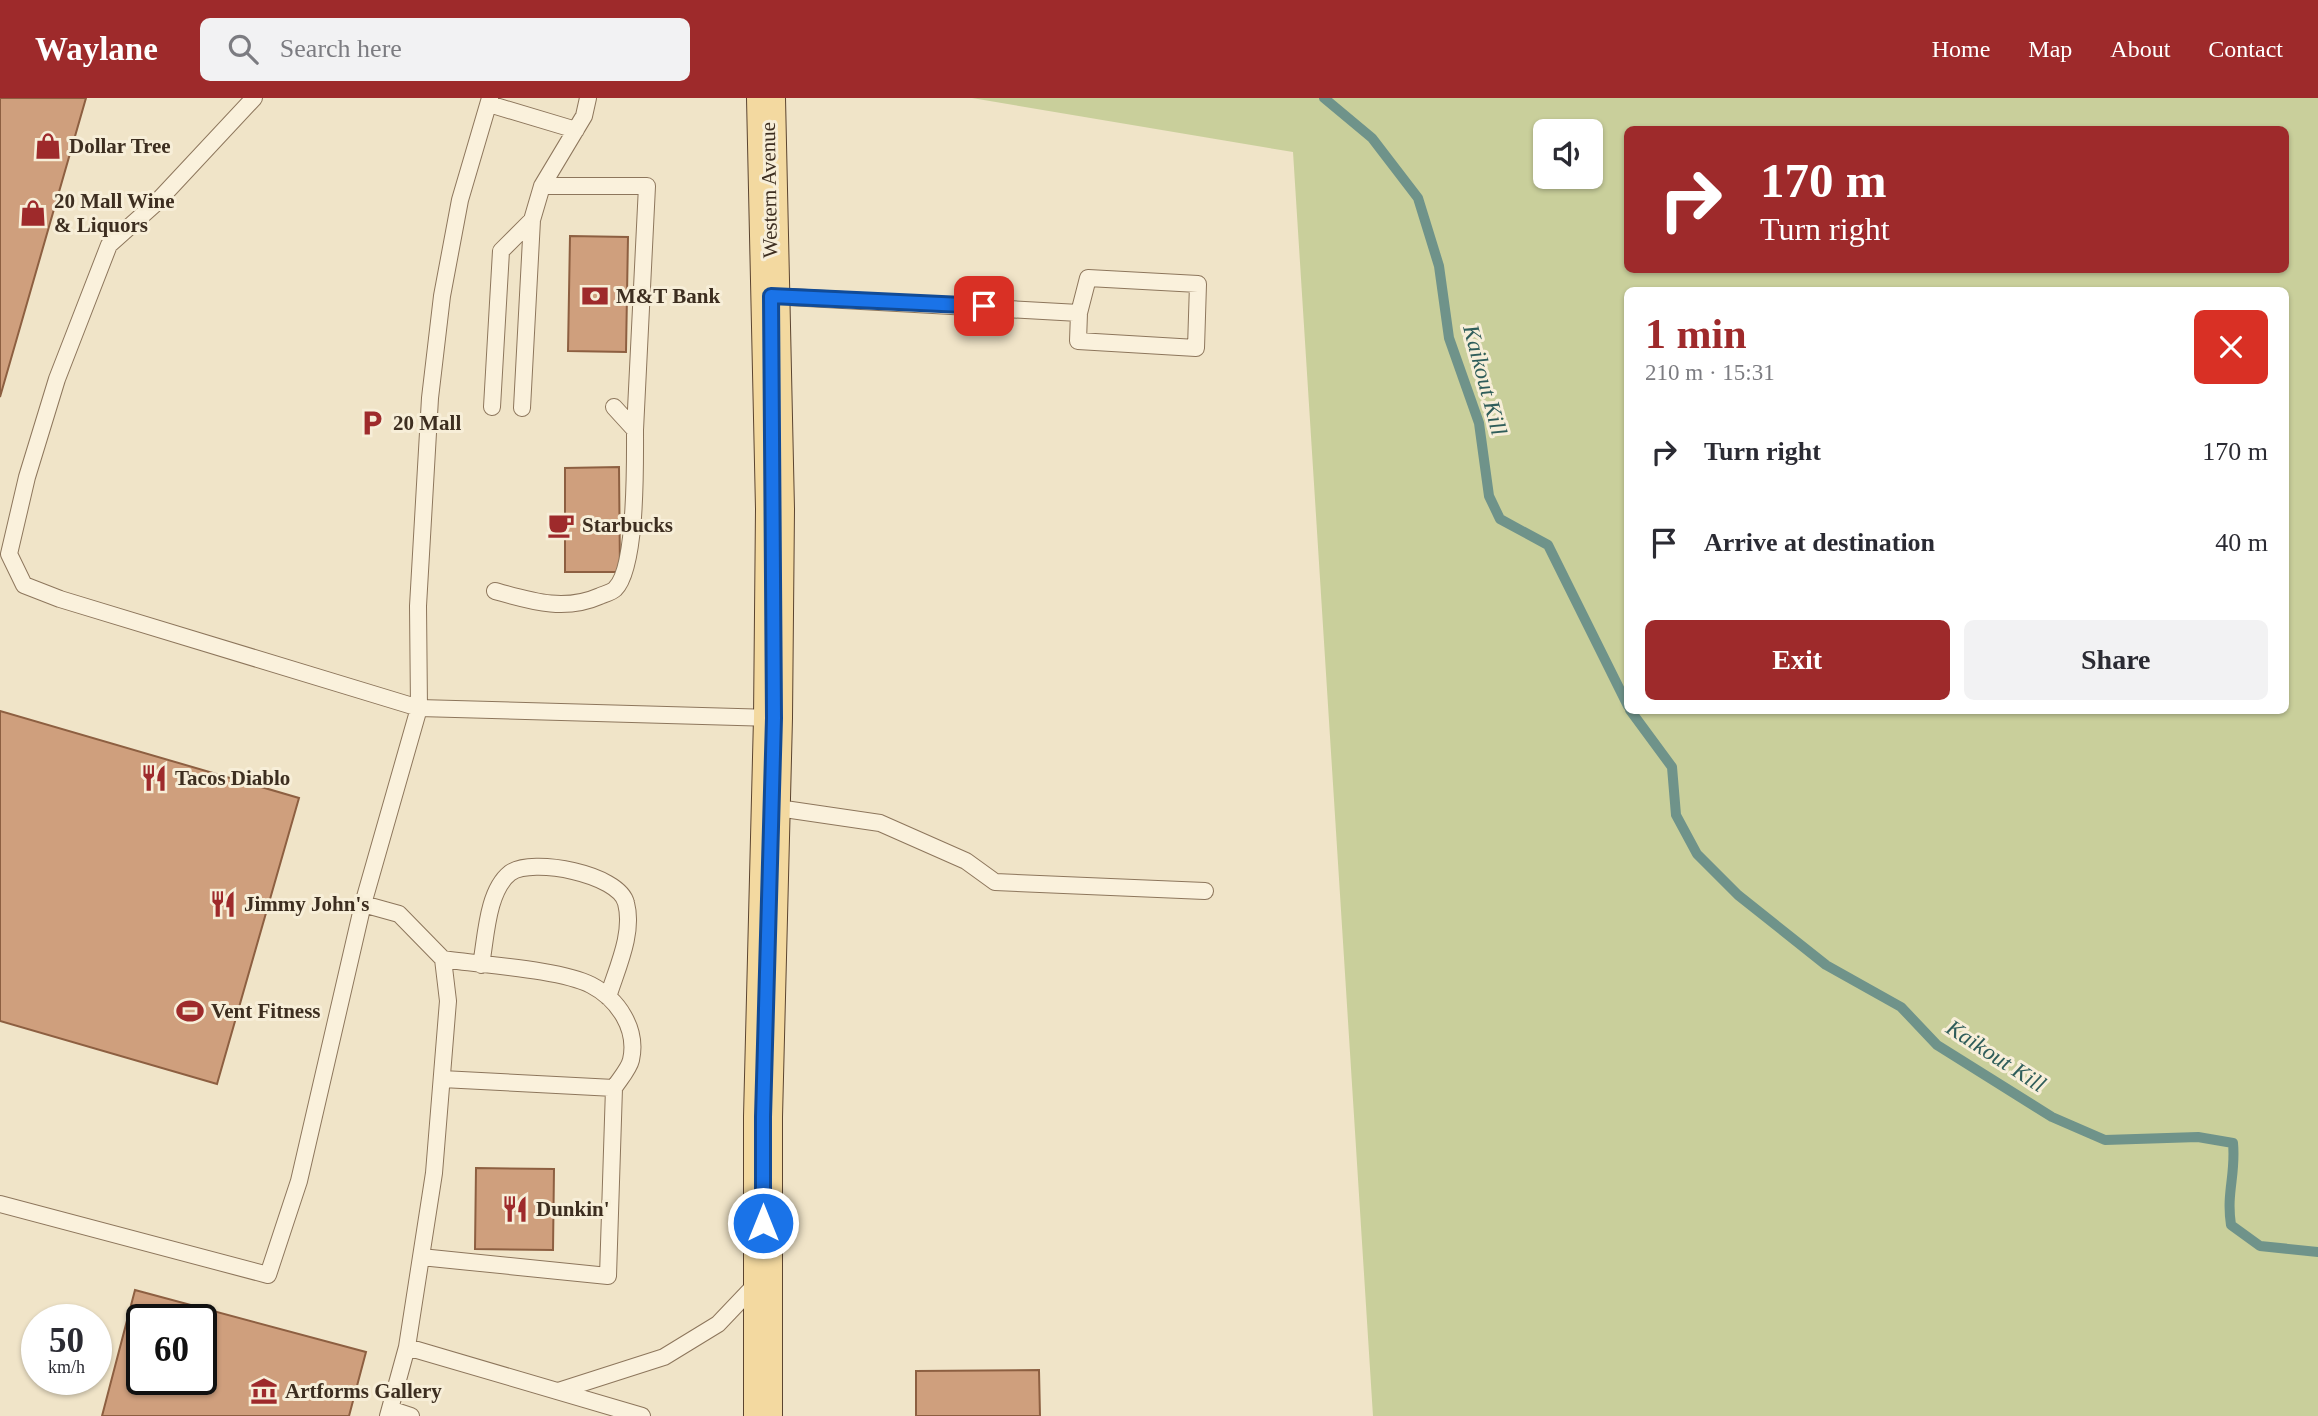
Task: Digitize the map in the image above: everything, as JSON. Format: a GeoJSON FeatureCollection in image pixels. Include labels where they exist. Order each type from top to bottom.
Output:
{"type":"FeatureCollection","features":[{"type":"Feature","properties":{"kind":"main road","name":"Western Avenue"},"geometry":{"type":"LineString","coordinates":[[763,1416],[763,1117],[774,718],[771,296],[766,98]]}},
{"type":"Feature","properties":{"kind":"lane"},"geometry":{"type":"LineString","coordinates":[[254,98],[156,203],[109,245],[57,379],[27,477],[9,554],[24,585],[60,599],[419,708],[774,718]]}},
{"type":"Feature","properties":{"kind":"lane"},"geometry":{"type":"LineString","coordinates":[[522,408],[531,219],[542,186],[584,117],[588,98]]}},
{"type":"Feature","properties":{"kind":"lane"},"geometry":{"type":"LineString","coordinates":[[0,1204],[268,1275],[299,1181],[363,904],[419,708],[418,606],[430,398],[442,296],[460,200],[489,101],[576,130]]}},
{"type":"Feature","properties":{"kind":"lane"},"geometry":{"type":"LineString","coordinates":[[495,590],[561,606],[593,599],[615,590],[627,568],[635,493],[635,430],[647,186],[542,186]]}},
{"type":"Feature","properties":{"kind":"lane"},"geometry":{"type":"LineString","coordinates":[[492,407],[501,251],[531,219]]}},
{"type":"Feature","properties":{"kind":"lane"},"geometry":{"type":"LineString","coordinates":[[1088,278],[1198,284],[1196,348],[1078,341],[1079,313],[1088,278]]}},
{"type":"Feature","properties":{"kind":"lane"},"geometry":{"type":"LineString","coordinates":[[771,296],[1079,313]]}},
{"type":"Feature","properties":{"kind":"lane"},"geometry":{"type":"LineString","coordinates":[[614,407],[635,430]]}},
{"type":"Feature","properties":{"kind":"lane"},"geometry":{"type":"LineString","coordinates":[[771,807],[880,823],[967,861],[995,882],[1205,891]]}},
{"type":"Feature","properties":{"kind":"lane"},"geometry":{"type":"LineString","coordinates":[[481,965],[495,893],[510,873],[537,865],[605,880],[626,900],[629,926],[608,997]]}},
{"type":"Feature","properties":{"kind":"lane"},"geometry":{"type":"LineString","coordinates":[[363,904],[399,914],[443,959],[557,976],[590,985],[608,997],[629,1025],[631,1061],[614,1088],[608,1276],[421,1257]]}},
{"type":"Feature","properties":{"kind":"lane"},"geometry":{"type":"LineString","coordinates":[[411,1416],[389,1413],[407,1347],[434,1173],[448,1002],[443,959]]}},
{"type":"Feature","properties":{"kind":"lane"},"geometry":{"type":"LineString","coordinates":[[442,1079],[614,1088]]}},
{"type":"Feature","properties":{"kind":"lane"},"geometry":{"type":"LineString","coordinates":[[558,1391],[664,1357],[718,1324],[763,1276]]}},
{"type":"Feature","properties":{"kind":"lane"},"geometry":{"type":"LineString","coordinates":[[407,1347],[642,1416]]}},
{"type":"Feature","properties":{"kind":"green space"},"geometry":{"type":"Polygon","coordinates":[[[972,98],[2318,98],[2318,1416],[1373,1416],[1293,152],[972,98]]]}},
{"type":"Feature","properties":{"kind":"building"},"geometry":{"type":"Polygon","coordinates":[[[0,98],[86,98],[0,397],[0,98]]]}},
{"type":"Feature","properties":{"kind":"building"},"geometry":{"type":"Polygon","coordinates":[[[570,236],[628,237],[626,352],[568,351],[570,236]]]}},
{"type":"Feature","properties":{"kind":"building"},"geometry":{"type":"Polygon","coordinates":[[[619,467],[620,572],[565,572],[565,468],[619,467]]]}},
{"type":"Feature","properties":{"kind":"building"},"geometry":{"type":"Polygon","coordinates":[[[0,711],[299,798],[217,1084],[0,1021],[0,711]]]}},
{"type":"Feature","properties":{"kind":"building","name":"Dunkin'"},"geometry":{"type":"Polygon","coordinates":[[[476,1168],[554,1169],[553,1250],[475,1249],[476,1168]]]}},
{"type":"Feature","properties":{"kind":"building"},"geometry":{"type":"Polygon","coordinates":[[[135,1290],[187,1304],[131,1304],[135,1290]]]}},
{"type":"Feature","properties":{"kind":"building"},"geometry":{"type":"Polygon","coordinates":[[[217,1312],[366,1352],[349,1416],[102,1416],[108,1395],[112,1395],[112,1378],[126,1324],[126,1395],[217,1395],[217,1312]]]}},
{"type":"Feature","properties":{"kind":"building"},"geometry":{"type":"Polygon","coordinates":[[[1039,1370],[1040,1416],[916,1416],[916,1371],[1039,1370]]]}},
{"type":"Feature","properties":{"kind":"waterway","name":"Kaikout Kill"},"geometry":{"type":"LineString","coordinates":[[1324,98],[1372,138],[1418,198],[1439,266],[1449,338],[1479,423],[1489,496],[1500,519],[1548,545],[1624,698]]}},
{"type":"Feature","properties":{"kind":"waterway","name":"Kaikout Kill"},"geometry":{"type":"LineString","coordinates":[[1633,714],[1672,767],[1676,815],[1697,854],[1738,895],[1826,965],[1901,1007],[1937,1045],[2052,1117],[2105,1140],[2198,1137],[2233,1143],[2231,1225],[2260,1246],[2318,1252]]}},
{"type":"Feature","properties":{"kind":"place","name":"Dollar Tree"},"geometry":{"type":"Point","coordinates":[48,146]}},
{"type":"Feature","properties":{"kind":"place","name":"20 Mall Wine & Liquors"},"geometry":{"type":"Point","coordinates":[33,213]}},
{"type":"Feature","properties":{"kind":"place","name":"M&T Bank"},"geometry":{"type":"Point","coordinates":[595,296]}},
{"type":"Feature","properties":{"kind":"place","name":"20 Mall"},"geometry":{"type":"Point","coordinates":[372,423]}},
{"type":"Feature","properties":{"kind":"place","name":"Starbucks"},"geometry":{"type":"Point","coordinates":[561,525]}},
{"type":"Feature","properties":{"kind":"place","name":"Tacos Diablo"},"geometry":{"type":"Point","coordinates":[154,778]}},
{"type":"Feature","properties":{"kind":"place","name":"Jimmy John's"},"geometry":{"type":"Point","coordinates":[223,904]}},
{"type":"Feature","properties":{"kind":"place","name":"Vent Fitness"},"geometry":{"type":"Point","coordinates":[190,1011]}},
{"type":"Feature","properties":{"kind":"place","name":"Dunkin'"},"geometry":{"type":"Point","coordinates":[515,1209]}},
{"type":"Feature","properties":{"kind":"place","name":"Artforms Gallery"},"geometry":{"type":"Point","coordinates":[264,1391]}},
{"type":"Feature","properties":{"kind":"route"},"geometry":{"type":"LineString","coordinates":[[763,1223],[763,1117],[774,718],[775,509],[771,296],[984,306]]}}]}
